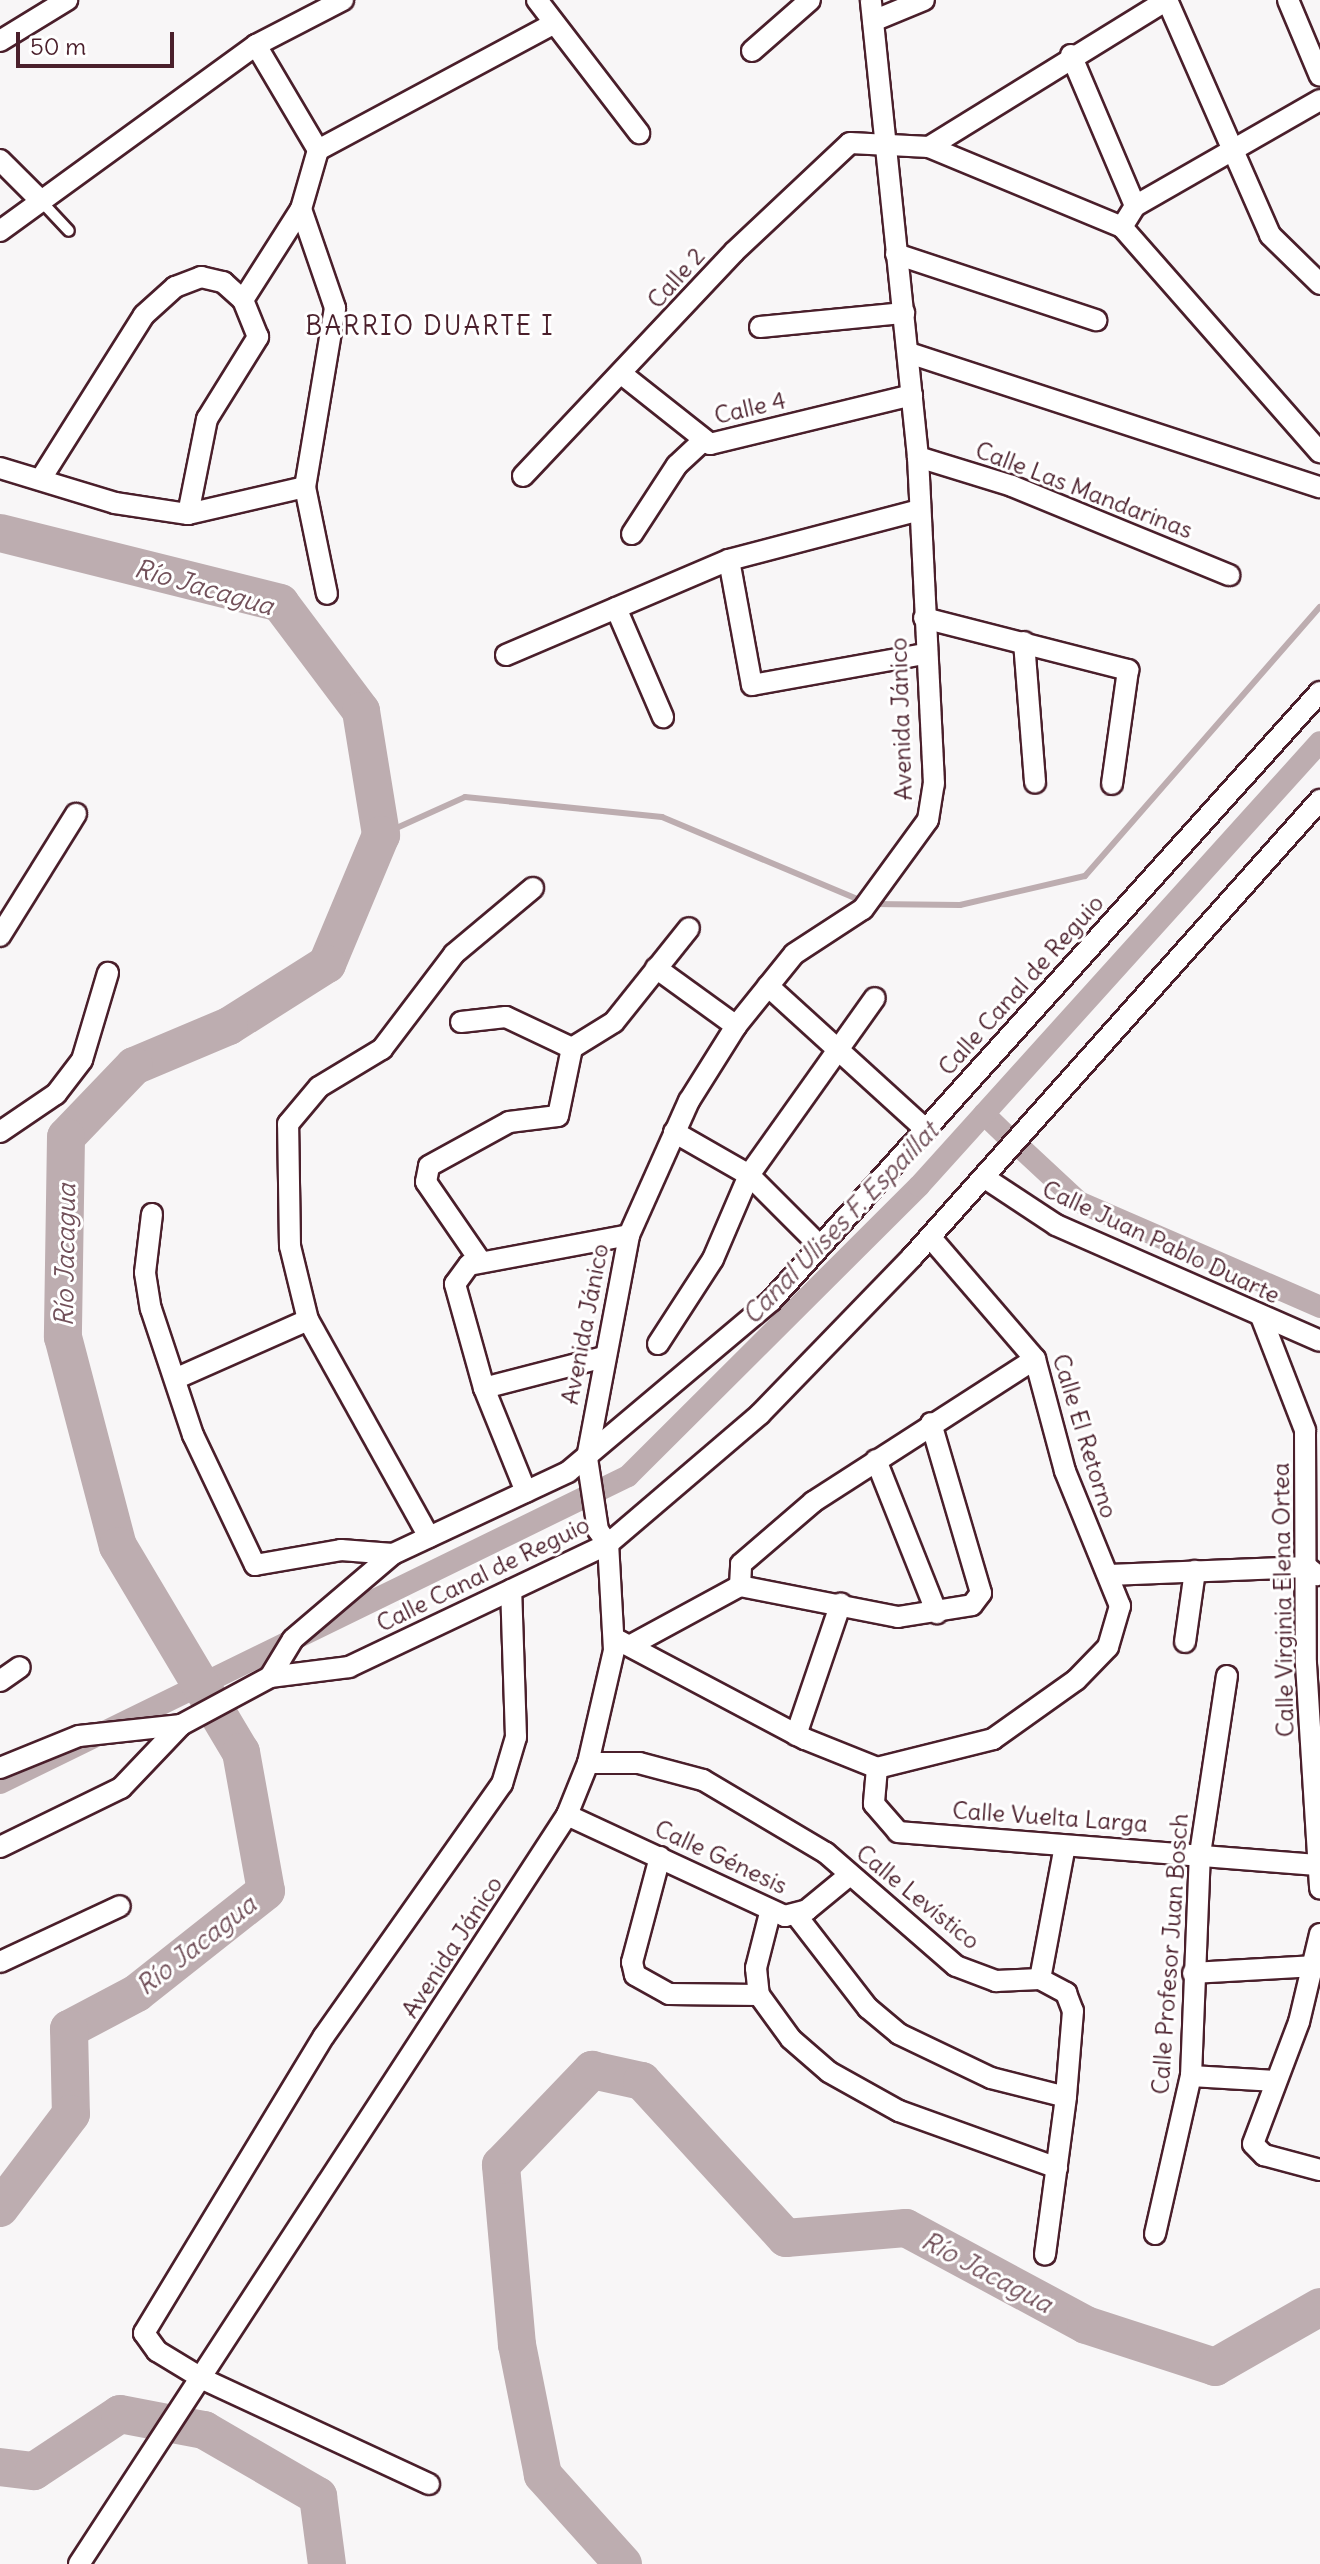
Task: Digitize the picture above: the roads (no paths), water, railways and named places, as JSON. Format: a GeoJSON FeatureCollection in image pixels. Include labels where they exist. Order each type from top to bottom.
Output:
{"type":"FeatureCollection","features":[{"type":"Feature","properties":{"kind":"street"},"geometry":{"type":"LineString","coordinates":[[0,41],[67,0]]}},
{"type":"Feature","properties":{"kind":"street"},"geometry":{"type":"LineString","coordinates":[[0,231],[38,198],[256,45],[343,0]]}},
{"type":"Feature","properties":{"kind":"street"},"geometry":{"type":"LineString","coordinates":[[537,0],[551,25],[639,133]]}},
{"type":"Feature","properties":{"kind":"street"},"geometry":{"type":"LineString","coordinates":[[752,51],[810,0]]}},
{"type":"Feature","properties":{"kind":"street","name":"Avenida Jánico"},"geometry":{"type":"LineString","coordinates":[[79,2564],[199,2385],[567,1815],[588,1763],[624,1641],[587,1465],[604,1357],[629,1235],[674,1132],[736,1026],[794,954],[868,901],[928,820],[933,801],[924,654],[918,457],[909,353],[882,143],[871,0]]}},
{"type":"Feature","properties":{"kind":"street"},"geometry":{"type":"LineString","coordinates":[[873,21],[924,0]]}},
{"type":"Feature","properties":{"kind":"street"},"geometry":{"type":"LineString","coordinates":[[929,147],[1071,55],[1167,0],[1270,235],[1320,284]]}},
{"type":"Feature","properties":{"kind":"street"},"geometry":{"type":"LineString","coordinates":[[1288,0],[1320,76]]}},
{"type":"Feature","properties":{"kind":"street"},"geometry":{"type":"LineString","coordinates":[[243,300],[301,209],[318,150],[551,25]]}},
{"type":"Feature","properties":{"kind":"street"},"geometry":{"type":"LineString","coordinates":[[256,45],[318,150]]}},
{"type":"Feature","properties":{"kind":"street"},"geometry":{"type":"LineString","coordinates":[[1071,55],[1135,206]]}},
{"type":"Feature","properties":{"kind":"street"},"geometry":{"type":"LineString","coordinates":[[1320,100],[1232,147],[1135,206],[1122,227],[1320,452]]}},
{"type":"Feature","properties":{"kind":"street","name":"Calle 2"},"geometry":{"type":"LineString","coordinates":[[523,476],[623,375],[819,166],[850,143],[929,147],[1122,227]]}},
{"type":"Feature","properties":{"kind":"street"},"geometry":{"type":"LineString","coordinates":[[0,160],[38,198]]}},
{"type":"Feature","properties":{"kind":"street"},"geometry":{"type":"LineString","coordinates":[[301,209],[335,308],[305,487],[327,594]]}},
{"type":"Feature","properties":{"kind":"street"},"geometry":{"type":"LineString","coordinates":[[896,254],[1096,320]]}},
{"type":"Feature","properties":{"kind":"street"},"geometry":{"type":"LineString","coordinates":[[42,477],[144,315],[175,287],[201,277],[223,282],[243,300],[258,337],[207,419],[188,514]]}},
{"type":"Feature","properties":{"kind":"street"},"geometry":{"type":"LineString","coordinates":[[760,327],[904,313]]}},
{"type":"Feature","properties":{"kind":"street"},"geometry":{"type":"LineString","coordinates":[[909,353],[1320,487]]}},
{"type":"Feature","properties":{"kind":"street","name":"Calle 4"},"geometry":{"type":"LineString","coordinates":[[623,375],[702,442],[912,395]]}},
{"type":"Feature","properties":{"kind":"street"},"geometry":{"type":"LineString","coordinates":[[632,534],[677,465],[702,442]]}},
{"type":"Feature","properties":{"kind":"street","name":"Calle Las Mandarinas"},"geometry":{"type":"LineString","coordinates":[[918,457],[1012,486],[1229,575]]}},
{"type":"Feature","properties":{"kind":"street"},"geometry":{"type":"LineString","coordinates":[[0,468],[42,477],[115,503],[188,514],[305,487]]}},
{"type":"Feature","properties":{"kind":"street"},"geometry":{"type":"LineString","coordinates":[[506,655],[729,560],[920,510]]}},
{"type":"Feature","properties":{"kind":"street"},"geometry":{"type":"LineString","coordinates":[[729,560],[752,685],[924,654]]}},
{"type":"Feature","properties":{"kind":"street"},"geometry":{"type":"LineString","coordinates":[[616,608],[663,717]]}},
{"type":"Feature","properties":{"kind":"street"},"geometry":{"type":"LineString","coordinates":[[924,618],[1128,670],[1112,784]]}},
{"type":"Feature","properties":{"kind":"street"},"geometry":{"type":"LineString","coordinates":[[1024,642],[1035,783]]}},
{"type":"Feature","properties":{"kind":"street","name":"Calle Canal de Reguio"},"geometry":{"type":"LineString","coordinates":[[270,1677],[293,1639],[393,1554],[587,1465],[771,1301],[1320,692]]}},
{"type":"Feature","properties":{"kind":"street","name":"Calle Canal de Reguio"},"geometry":{"type":"LineString","coordinates":[[270,1677],[315,1676],[349,1667],[511,1590],[603,1537],[760,1414],[985,1178],[1320,800]]}},
{"type":"Feature","properties":{"kind":"street"},"geometry":{"type":"LineString","coordinates":[[0,936],[76,814]]}},
{"type":"Feature","properties":{"kind":"street"},"geometry":{"type":"LineString","coordinates":[[429,1537],[308,1320],[290,1246],[288,1124],[319,1087],[382,1049],[454,954],[533,888]]}},
{"type":"Feature","properties":{"kind":"street"},"geometry":{"type":"LineString","coordinates":[[572,1048],[606,1030],[689,928]]}},
{"type":"Feature","properties":{"kind":"street"},"geometry":{"type":"LineString","coordinates":[[656,968],[736,1026]]}},
{"type":"Feature","properties":{"kind":"street"},"geometry":{"type":"LineString","coordinates":[[0,1132],[56,1094],[82,1060],[108,973]]}},
{"type":"Feature","properties":{"kind":"street"},"geometry":{"type":"LineString","coordinates":[[768,986],[926,1130]]}},
{"type":"Feature","properties":{"kind":"street"},"geometry":{"type":"LineString","coordinates":[[658,1344],[713,1259],[749,1175],[806,1102],[836,1048],[875,998]]}},
{"type":"Feature","properties":{"kind":"street"},"geometry":{"type":"LineString","coordinates":[[461,1022],[506,1017],[572,1048]]}},
{"type":"Feature","properties":{"kind":"street"},"geometry":{"type":"LineString","coordinates":[[481,1262],[426,1182],[429,1166],[509,1122],[558,1116],[572,1048]]}},
{"type":"Feature","properties":{"kind":"street"},"geometry":{"type":"LineString","coordinates":[[674,1132],[749,1175],[820,1246]]}},
{"type":"Feature","properties":{"kind":"street","name":"Calle Juan Pablo Duarte"},"geometry":{"type":"LineString","coordinates":[[985,1178],[1056,1225],[1262,1319],[1320,1341]]}},
{"type":"Feature","properties":{"kind":"street"},"geometry":{"type":"LineString","coordinates":[[152,1214],[145,1273],[193,1435],[255,1565],[341,1550],[393,1554]]}},
{"type":"Feature","properties":{"kind":"street"},"geometry":{"type":"LineString","coordinates":[[526,1492],[484,1388],[455,1284],[459,1271],[481,1262],[629,1235]]}},
{"type":"Feature","properties":{"kind":"street","name":"Calle El Retorno"},"geometry":{"type":"LineString","coordinates":[[877,1768],[993,1739],[1076,1680],[1108,1647],[1120,1606],[1065,1471],[1035,1359],[930,1237]]}},
{"type":"Feature","properties":{"kind":"street","name":"Calle Virginia Elena Ortea"},"geometry":{"type":"LineString","coordinates":[[1262,1319],[1305,1430],[1313,1572],[1320,1889]]}},
{"type":"Feature","properties":{"kind":"street"},"geometry":{"type":"LineString","coordinates":[[177,1378],[308,1320]]}},
{"type":"Feature","properties":{"kind":"street"},"geometry":{"type":"LineString","coordinates":[[484,1388],[604,1357]]}},
{"type":"Feature","properties":{"kind":"street"},"geometry":{"type":"LineString","coordinates":[[740,1586],[741,1564],[813,1502],[931,1423],[1035,1359]]}},
{"type":"Feature","properties":{"kind":"street"},"geometry":{"type":"LineString","coordinates":[[624,1641],[740,1586],[841,1603],[898,1617],[972,1605],[981,1593],[931,1423]]}},
{"type":"Feature","properties":{"kind":"street"},"geometry":{"type":"LineString","coordinates":[[876,1460],[937,1613]]}},
{"type":"Feature","properties":{"kind":"street"},"geometry":{"type":"LineString","coordinates":[[1109,1575],[1195,1571],[1313,1572]]}},
{"type":"Feature","properties":{"kind":"street"},"geometry":{"type":"LineString","coordinates":[[1185,1642],[1195,1571]]}},
{"type":"Feature","properties":{"kind":"street"},"geometry":{"type":"LineString","coordinates":[[429,2484],[199,2385],[157,2351],[144,2333],[324,2036],[502,1784],[516,1737],[511,1590]]}},
{"type":"Feature","properties":{"kind":"street"},"geometry":{"type":"LineString","coordinates":[[796,1735],[841,1603]]}},
{"type":"Feature","properties":{"kind":"street"},"geometry":{"type":"LineString","coordinates":[[624,1641],[796,1735],[877,1768]]}},
{"type":"Feature","properties":{"kind":"street"},"geometry":{"type":"LineString","coordinates":[[0,1681],[20,1667]]}},
{"type":"Feature","properties":{"kind":"street","name":"Calle Profesor Juan Bosch"},"geometry":{"type":"LineString","coordinates":[[1155,2234],[1191,2076],[1200,1854],[1227,1676]]}},
{"type":"Feature","properties":{"kind":"street"},"geometry":{"type":"LineString","coordinates":[[0,1847],[91,1805],[144,1770],[181,1725],[270,1677]]}},
{"type":"Feature","properties":{"kind":"street"},"geometry":{"type":"LineString","coordinates":[[0,1768],[111,1729],[181,1725]]}},
{"type":"Feature","properties":{"kind":"street","name":"Calle Levístico"},"geometry":{"type":"LineString","coordinates":[[588,1763],[639,1763],[703,1780],[790,1828],[956,1966],[996,1981],[1040,1979]]}},
{"type":"Feature","properties":{"kind":"street","name":"Calle Vuelta Larga"},"geometry":{"type":"LineString","coordinates":[[877,1768],[874,1804],[898,1832],[1320,1864]]}},
{"type":"Feature","properties":{"kind":"street","name":"Calle Génesis"},"geometry":{"type":"LineString","coordinates":[[567,1815],[660,1857],[770,1913],[796,1915],[847,1877]]}},
{"type":"Feature","properties":{"kind":"street"},"geometry":{"type":"LineString","coordinates":[[1045,2255],[1066,2097],[1072,2005],[1040,1979],[1065,1846]]}},
{"type":"Feature","properties":{"kind":"street"},"geometry":{"type":"LineString","coordinates":[[660,1857],[632,1962],[635,1975],[669,1994],[759,1995]]}},
{"type":"Feature","properties":{"kind":"street"},"geometry":{"type":"LineString","coordinates":[[0,1962],[120,1906]]}},
{"type":"Feature","properties":{"kind":"street"},"geometry":{"type":"LineString","coordinates":[[770,1913],[756,1968],[759,1995],[791,2039],[829,2072],[899,2111],[1057,2168]]}},
{"type":"Feature","properties":{"kind":"street"},"geometry":{"type":"LineString","coordinates":[[796,1915],[868,2008],[899,2034],[991,2078],[1066,2097]]}},
{"type":"Feature","properties":{"kind":"street"},"geometry":{"type":"LineString","coordinates":[[1320,1934],[1315,1966],[1253,2144],[1264,2155],[1320,2170]]}},
{"type":"Feature","properties":{"kind":"street"},"geometry":{"type":"LineString","coordinates":[[1193,1973],[1315,1966]]}},
{"type":"Feature","properties":{"kind":"street"},"geometry":{"type":"LineString","coordinates":[[1191,2076],[1276,2081]]}},
{"type":"Feature","properties":{"kind":"lane"},"geometry":{"type":"LineString","coordinates":[[38,198],[69,231]]}},
{"type":"Feature","properties":{"kind":"waterway","name":"Río Jacagua"},"geometry":{"type":"LineString","coordinates":[[0,533],[280,603],[361,711],[381,835],[327,964],[229,1026],[134,1066],[66,1137],[63,1337],[118,1546],[241,1752],[266,1891],[137,1993],[69,2029],[71,2114],[0,2208]]}},
{"type":"Feature","properties":{"kind":"waterway"},"geometry":{"type":"LineString","coordinates":[[873,904],[960,905],[1085,876],[1320,607]]}},
{"type":"Feature","properties":{"kind":"waterway","name":"Canal Ulises F. Espaillat"},"geometry":{"type":"LineString","coordinates":[[0,1783],[628,1476],[919,1186],[1320,742]]}},
{"type":"Feature","properties":{"kind":"waterway"},"geometry":{"type":"LineString","coordinates":[[381,835],[465,797],[662,817],[862,901]]}},
{"type":"Feature","properties":{"kind":"waterway"},"geometry":{"type":"LineString","coordinates":[[984,1114],[1008,1137]]}},
{"type":"Feature","properties":{"kind":"waterway"},"geometry":{"type":"LineString","coordinates":[[1023,1150],[1079,1202],[1320,1307]]}},
{"type":"Feature","properties":{"kind":"waterway","name":"Río Jacagua"},"geometry":{"type":"LineString","coordinates":[[623,2564],[543,2475],[517,2345],[501,2165],[592,2070],[642,2081],[786,2238],[906,2228],[1086,2325],[1215,2367],[1320,2307]]}},
{"type":"Feature","properties":{"kind":"waterway","name":"Río Jacagua"},"geometry":{"type":"LineString","coordinates":[[0,2467],[34,2471],[120,2414],[204,2430],[318,2496],[327,2564]]}},
{"type":"Feature","properties":{"kind":"district","name":"BARRIO DUARTE I"},"geometry":{"type":"Point","coordinates":[430,326]}}]}
